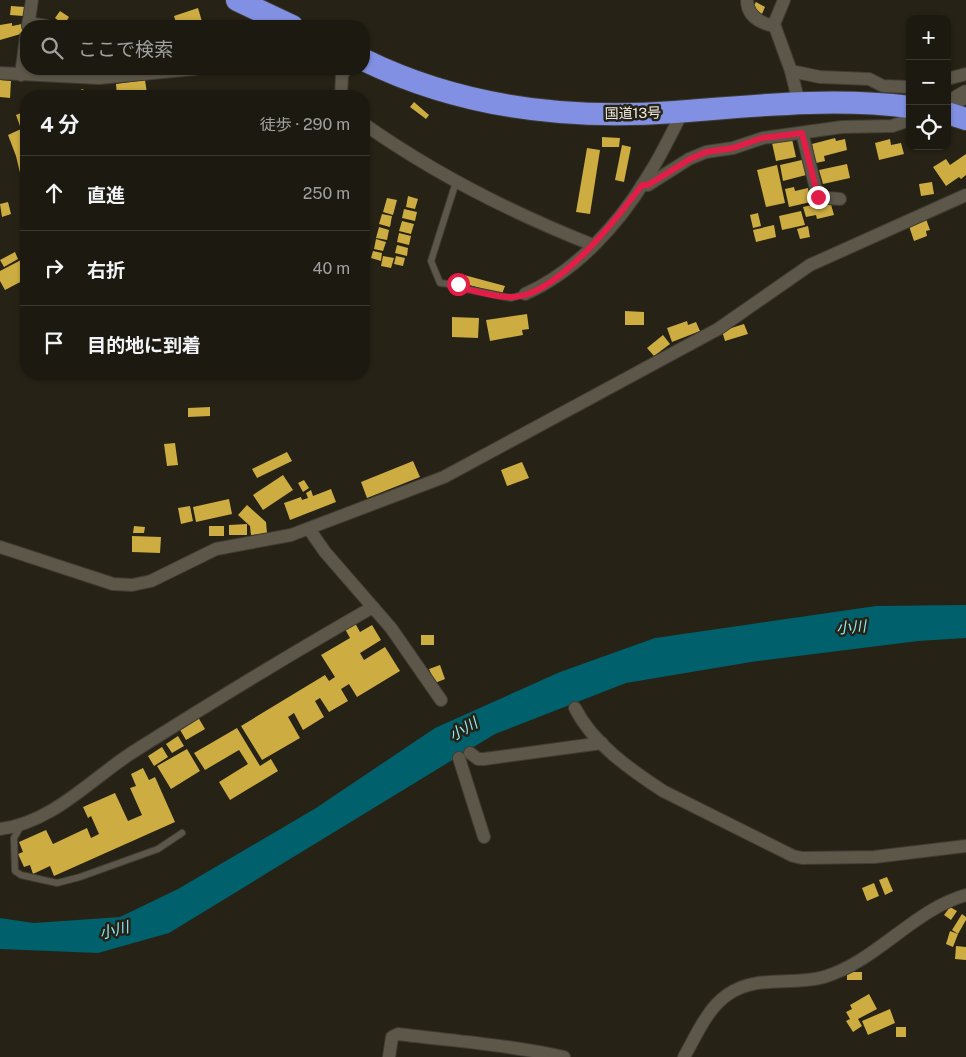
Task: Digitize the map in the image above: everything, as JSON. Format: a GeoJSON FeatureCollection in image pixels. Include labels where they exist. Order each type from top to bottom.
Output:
{"type":"FeatureCollection","features":[{"type":"Feature","properties":{"kind":"highway"},"geometry":{"type":"LineString","coordinates":[[237,0],[279,20]]}},
{"type":"Feature","properties":{"kind":"highway","name":"国道13号"},"geometry":{"type":"LineString","coordinates":[[370,72],[423,84],[487,103],[551,112],[609,114],[799,103],[906,107]]}},
{"type":"Feature","properties":{"kind":"highway"},"geometry":{"type":"LineString","coordinates":[[951,114],[966,119]]}},
{"type":"Feature","properties":{"kind":"main road"},"geometry":{"type":"LineString","coordinates":[[951,103],[966,94]]}},
{"type":"Feature","properties":{"kind":"street"},"geometry":{"type":"LineString","coordinates":[[29,20],[31,0]]}},
{"type":"Feature","properties":{"kind":"street"},"geometry":{"type":"LineString","coordinates":[[747,0],[747,7],[752,16],[774,26]]}},
{"type":"Feature","properties":{"kind":"street"},"geometry":{"type":"LineString","coordinates":[[784,0],[774,26],[791,72],[799,103]]}},
{"type":"Feature","properties":{"kind":"street"},"geometry":{"type":"LineString","coordinates":[[791,72],[820,77],[869,79],[883,86],[906,87]]}},
{"type":"Feature","properties":{"kind":"street"},"geometry":{"type":"LineString","coordinates":[[0,73],[20,75]]}},
{"type":"Feature","properties":{"kind":"street"},"geometry":{"type":"LineString","coordinates":[[951,78],[966,74]]}},
{"type":"Feature","properties":{"kind":"street"},"geometry":{"type":"LineString","coordinates":[[21,75],[99,78],[131,75]]}},
{"type":"Feature","properties":{"kind":"street"},"geometry":{"type":"LineString","coordinates":[[341,90],[342,75]]}},
{"type":"Feature","properties":{"kind":"street"},"geometry":{"type":"LineString","coordinates":[[525,294],[544,286],[562,273],[593,245],[642,185],[683,111]]}},
{"type":"Feature","properties":{"kind":"street"},"geometry":{"type":"LineString","coordinates":[[642,185],[648,185],[690,159],[706,152],[733,148],[762,138],[842,127],[892,126],[906,121]]}},
{"type":"Feature","properties":{"kind":"street"},"geometry":{"type":"LineString","coordinates":[[370,128],[406,153],[456,182],[535,222],[593,245]]}},
{"type":"Feature","properties":{"kind":"street"},"geometry":{"type":"LineString","coordinates":[[802,133],[818,197],[840,199]]}},
{"type":"Feature","properties":{"kind":"street"},"geometry":{"type":"LineString","coordinates":[[0,547],[113,584],[132,585],[151,581],[216,549],[276,539],[309,529],[460,469],[718,329],[810,265],[966,195]]}},
{"type":"Feature","properties":{"kind":"street"},"geometry":{"type":"LineString","coordinates":[[309,529],[325,552],[391,628],[441,700]]}},
{"type":"Feature","properties":{"kind":"street"},"geometry":{"type":"LineString","coordinates":[[0,828],[22,824],[54,809],[123,759],[284,658],[373,608]]}},
{"type":"Feature","properties":{"kind":"street"},"geometry":{"type":"LineString","coordinates":[[575,708],[581,721],[602,743],[645,779],[663,791],[793,856],[802,858],[874,858],[966,846]]}},
{"type":"Feature","properties":{"kind":"street"},"geometry":{"type":"LineString","coordinates":[[484,837],[464,756],[484,759],[602,743]]}},
{"type":"Feature","properties":{"kind":"street"},"geometry":{"type":"LineString","coordinates":[[684,1057],[716,1003],[729,993],[752,984],[824,977],[844,968],[951,900],[965,898]]}},
{"type":"Feature","properties":{"kind":"street"},"geometry":{"type":"LineString","coordinates":[[389,1057],[392,1037],[398,1034],[484,1046],[510,1047],[564,1057]]}},
{"type":"Feature","properties":{"kind":"lane"},"geometry":{"type":"LineString","coordinates":[[456,182],[431,261],[440,283],[458,284],[461,288],[511,298],[525,294]]}},
{"type":"Feature","properties":{"kind":"lane"},"geometry":{"type":"LineString","coordinates":[[22,824],[14,838],[15,871],[21,875],[57,883],[80,877],[158,849],[182,833]]}},
{"type":"Feature","properties":{"kind":"water","name":"小川"},"geometry":{"type":"Polygon","coordinates":[[[966,605],[966,638],[918,641],[751,662],[626,683],[495,734],[169,933],[98,953],[0,949],[0,918],[34,923],[120,917],[178,889],[316,808],[435,728],[560,672],[655,638],[876,606],[966,605]]]}},
{"type":"Feature","properties":{"kind":"building"},"geometry":{"type":"Polygon","coordinates":[[[756,2],[765,7],[762,14],[752,8],[756,2]]]}},
{"type":"Feature","properties":{"kind":"building"},"geometry":{"type":"Polygon","coordinates":[[[11,6],[25,7],[23,16],[10,15],[11,6]]]}},
{"type":"Feature","properties":{"kind":"building"},"geometry":{"type":"Polygon","coordinates":[[[198,8],[202,20],[175,20],[174,16],[198,8]]]}},
{"type":"Feature","properties":{"kind":"building"},"geometry":{"type":"Polygon","coordinates":[[[60,11],[69,17],[67,20],[58,20],[55,18],[60,11]]]}},
{"type":"Feature","properties":{"kind":"building"},"geometry":{"type":"Polygon","coordinates":[[[12,23],[12,26],[20,24],[20,34],[0,40],[0,25],[12,23]]]}},
{"type":"Feature","properties":{"kind":"building"},"geometry":{"type":"Polygon","coordinates":[[[0,80],[11,81],[10,98],[0,97],[0,80]]]}},
{"type":"Feature","properties":{"kind":"building"},"geometry":{"type":"Polygon","coordinates":[[[145,80],[147,90],[116,90],[116,84],[145,80]]]}},
{"type":"Feature","properties":{"kind":"building"},"geometry":{"type":"Polygon","coordinates":[[[414,102],[429,115],[426,119],[410,107],[414,102]]]}},
{"type":"Feature","properties":{"kind":"building"},"geometry":{"type":"Polygon","coordinates":[[[20,113],[20,126],[16,115],[20,113]]]}},
{"type":"Feature","properties":{"kind":"building"},"geometry":{"type":"Polygon","coordinates":[[[20,129],[20,173],[16,156],[8,135],[20,129]]]}},
{"type":"Feature","properties":{"kind":"building"},"geometry":{"type":"Polygon","coordinates":[[[602,137],[620,138],[619,147],[602,147],[602,137]]]}},
{"type":"Feature","properties":{"kind":"building"},"geometry":{"type":"Polygon","coordinates":[[[835,138],[836,141],[845,139],[847,150],[824,156],[825,161],[816,163],[812,144],[835,138]]]}},
{"type":"Feature","properties":{"kind":"building"},"geometry":{"type":"Polygon","coordinates":[[[792,139],[796,157],[776,161],[772,143],[792,139]]]}},
{"type":"Feature","properties":{"kind":"building"},"geometry":{"type":"Polygon","coordinates":[[[890,139],[891,145],[901,143],[904,154],[879,160],[875,143],[890,139]]]}},
{"type":"Feature","properties":{"kind":"building"},"geometry":{"type":"Polygon","coordinates":[[[622,145],[631,147],[624,182],[615,180],[622,145]]]}},
{"type":"Feature","properties":{"kind":"building"},"geometry":{"type":"Polygon","coordinates":[[[587,148],[600,150],[590,214],[576,212],[587,148]]]}},
{"type":"Feature","properties":{"kind":"building"},"geometry":{"type":"Polygon","coordinates":[[[966,154],[966,175],[961,179],[959,177],[946,186],[933,167],[946,159],[950,165],[966,154]]]}},
{"type":"Feature","properties":{"kind":"building"},"geometry":{"type":"Polygon","coordinates":[[[806,159],[810,174],[783,181],[780,165],[806,159]]]}},
{"type":"Feature","properties":{"kind":"building"},"geometry":{"type":"Polygon","coordinates":[[[847,164],[850,178],[823,184],[819,170],[847,164]]]}},
{"type":"Feature","properties":{"kind":"building"},"geometry":{"type":"Polygon","coordinates":[[[777,165],[785,203],[766,207],[757,170],[777,165]]]}},
{"type":"Feature","properties":{"kind":"building"},"geometry":{"type":"Polygon","coordinates":[[[932,182],[934,194],[921,196],[919,184],[932,182]]]}},
{"type":"Feature","properties":{"kind":"building"},"geometry":{"type":"Polygon","coordinates":[[[794,187],[795,191],[808,188],[809,194],[813,193],[815,201],[789,207],[785,189],[794,187]]]}},
{"type":"Feature","properties":{"kind":"building"},"geometry":{"type":"Polygon","coordinates":[[[408,196],[418,199],[415,209],[406,207],[408,196]]]}},
{"type":"Feature","properties":{"kind":"building"},"geometry":{"type":"Polygon","coordinates":[[[387,198],[397,200],[393,215],[383,212],[387,198]]]}},
{"type":"Feature","properties":{"kind":"building"},"geometry":{"type":"Polygon","coordinates":[[[830,201],[834,215],[817,219],[816,215],[806,217],[803,207],[830,201]]]}},
{"type":"Feature","properties":{"kind":"building"},"geometry":{"type":"Polygon","coordinates":[[[8,202],[11,214],[2,217],[0,204],[8,202]]]}},
{"type":"Feature","properties":{"kind":"building"},"geometry":{"type":"Polygon","coordinates":[[[404,209],[417,212],[415,221],[402,218],[404,209]]]}},
{"type":"Feature","properties":{"kind":"building"},"geometry":{"type":"Polygon","coordinates":[[[801,211],[805,225],[782,230],[779,216],[801,211]]]}},
{"type":"Feature","properties":{"kind":"building"},"geometry":{"type":"Polygon","coordinates":[[[758,213],[761,226],[753,228],[750,215],[758,213]]]}},
{"type":"Feature","properties":{"kind":"building"},"geometry":{"type":"Polygon","coordinates":[[[382,214],[392,216],[390,227],[379,224],[382,214]]]}},
{"type":"Feature","properties":{"kind":"building"},"geometry":{"type":"Polygon","coordinates":[[[926,219],[930,230],[926,231],[927,236],[914,241],[909,226],[926,219]]]}},
{"type":"Feature","properties":{"kind":"building"},"geometry":{"type":"Polygon","coordinates":[[[402,221],[414,224],[411,234],[399,231],[402,221]]]}},
{"type":"Feature","properties":{"kind":"building"},"geometry":{"type":"Polygon","coordinates":[[[774,225],[776,237],[756,242],[753,230],[774,225]]]}},
{"type":"Feature","properties":{"kind":"building"},"geometry":{"type":"Polygon","coordinates":[[[808,226],[810,237],[800,239],[797,229],[808,226]]]}},
{"type":"Feature","properties":{"kind":"building"},"geometry":{"type":"Polygon","coordinates":[[[379,227],[389,230],[387,240],[376,238],[379,227]]]}},
{"type":"Feature","properties":{"kind":"building"},"geometry":{"type":"Polygon","coordinates":[[[399,233],[411,236],[409,245],[397,242],[399,233]]]}},
{"type":"Feature","properties":{"kind":"building"},"geometry":{"type":"Polygon","coordinates":[[[376,239],[386,242],[383,251],[374,249],[376,239]]]}},
{"type":"Feature","properties":{"kind":"building"},"geometry":{"type":"Polygon","coordinates":[[[397,245],[408,248],[407,256],[395,253],[397,245]]]}},
{"type":"Feature","properties":{"kind":"building"},"geometry":{"type":"Polygon","coordinates":[[[373,251],[382,253],[381,261],[371,258],[373,251]]]}},
{"type":"Feature","properties":{"kind":"building"},"geometry":{"type":"Polygon","coordinates":[[[15,252],[18,259],[4,267],[0,260],[15,252]]]}},
{"type":"Feature","properties":{"kind":"building"},"geometry":{"type":"Polygon","coordinates":[[[383,256],[394,258],[391,268],[381,266],[383,256]]]}},
{"type":"Feature","properties":{"kind":"building"},"geometry":{"type":"Polygon","coordinates":[[[396,256],[405,258],[403,266],[394,264],[396,256]]]}},
{"type":"Feature","properties":{"kind":"building"},"geometry":{"type":"Polygon","coordinates":[[[20,261],[20,282],[5,290],[0,281],[0,271],[20,261]]]}},
{"type":"Feature","properties":{"kind":"building"},"geometry":{"type":"Polygon","coordinates":[[[464,275],[505,286],[502,294],[462,283],[464,275]]]}},
{"type":"Feature","properties":{"kind":"building"},"geometry":{"type":"Polygon","coordinates":[[[625,311],[644,312],[644,325],[625,325],[625,311]]]}},
{"type":"Feature","properties":{"kind":"building"},"geometry":{"type":"Polygon","coordinates":[[[527,314],[529,329],[522,330],[523,335],[490,341],[486,320],[527,314]]]}},
{"type":"Feature","properties":{"kind":"building"},"geometry":{"type":"Polygon","coordinates":[[[452,317],[479,318],[478,338],[452,337],[452,317]]]}},
{"type":"Feature","properties":{"kind":"building"},"geometry":{"type":"Polygon","coordinates":[[[687,321],[688,325],[696,322],[700,331],[672,342],[667,328],[687,321]]]}},
{"type":"Feature","properties":{"kind":"building"},"geometry":{"type":"Polygon","coordinates":[[[744,324],[748,334],[725,341],[722,331],[744,324]]]}},
{"type":"Feature","properties":{"kind":"building"},"geometry":{"type":"Polygon","coordinates":[[[663,335],[670,344],[654,356],[647,348],[663,335]]]}},
{"type":"Feature","properties":{"kind":"building"},"geometry":{"type":"Polygon","coordinates":[[[210,407],[210,416],[188,417],[188,408],[210,407]]]}},
{"type":"Feature","properties":{"kind":"building"},"geometry":{"type":"Polygon","coordinates":[[[175,443],[178,465],[167,466],[164,444],[175,443]]]}},
{"type":"Feature","properties":{"kind":"building"},"geometry":{"type":"Polygon","coordinates":[[[287,452],[292,461],[257,478],[252,469],[287,452]]]}},
{"type":"Feature","properties":{"kind":"building"},"geometry":{"type":"Polygon","coordinates":[[[413,461],[420,477],[367,498],[361,482],[413,461]]]}},
{"type":"Feature","properties":{"kind":"building"},"geometry":{"type":"Polygon","coordinates":[[[522,462],[529,478],[507,486],[501,470],[522,462]]]}},
{"type":"Feature","properties":{"kind":"building"},"geometry":{"type":"Polygon","coordinates":[[[283,475],[293,490],[263,510],[253,495],[283,475]]]}},
{"type":"Feature","properties":{"kind":"building"},"geometry":{"type":"Polygon","coordinates":[[[304,480],[309,488],[303,492],[298,483],[304,480]]]}},
{"type":"Feature","properties":{"kind":"building"},"geometry":{"type":"Polygon","coordinates":[[[331,489],[336,502],[290,520],[284,503],[301,497],[302,500],[308,498],[306,493],[311,490],[313,496],[331,489]]]}},
{"type":"Feature","properties":{"kind":"building"},"geometry":{"type":"Polygon","coordinates":[[[229,499],[232,514],[196,522],[193,507],[229,499]]]}},
{"type":"Feature","properties":{"kind":"building"},"geometry":{"type":"Polygon","coordinates":[[[247,505],[266,522],[267,533],[251,535],[250,526],[238,515],[247,505]]]}},
{"type":"Feature","properties":{"kind":"building"},"geometry":{"type":"Polygon","coordinates":[[[190,506],[193,521],[181,524],[178,508],[190,506]]]}},
{"type":"Feature","properties":{"kind":"building"},"geometry":{"type":"Polygon","coordinates":[[[247,524],[247,535],[229,535],[229,525],[247,524]]]}},
{"type":"Feature","properties":{"kind":"building"},"geometry":{"type":"Polygon","coordinates":[[[134,526],[145,527],[144,533],[133,533],[134,526]]]}},
{"type":"Feature","properties":{"kind":"building"},"geometry":{"type":"Polygon","coordinates":[[[209,526],[224,526],[224,536],[209,536],[209,526]]]}},
{"type":"Feature","properties":{"kind":"building"},"geometry":{"type":"Polygon","coordinates":[[[132,536],[161,537],[160,553],[132,552],[132,536]]]}},
{"type":"Feature","properties":{"kind":"building"},"geometry":{"type":"Polygon","coordinates":[[[355,623],[360,632],[372,625],[381,640],[360,653],[364,660],[385,647],[400,671],[357,697],[349,684],[341,689],[348,701],[329,712],[320,698],[315,701],[324,717],[303,730],[294,713],[288,717],[300,738],[262,760],[241,726],[325,675],[329,681],[335,677],[321,655],[350,638],[345,629],[355,623]]]}},
{"type":"Feature","properties":{"kind":"building"},"geometry":{"type":"Polygon","coordinates":[[[421,635],[434,635],[434,645],[421,645],[421,635]]]}},
{"type":"Feature","properties":{"kind":"building"},"geometry":{"type":"Polygon","coordinates":[[[440,665],[445,679],[435,683],[429,669],[440,665]]]}},
{"type":"Feature","properties":{"kind":"building"},"geometry":{"type":"Polygon","coordinates":[[[198,717],[205,729],[186,740],[179,728],[198,717]]]}},
{"type":"Feature","properties":{"kind":"building"},"geometry":{"type":"Polygon","coordinates":[[[237,728],[260,766],[271,759],[278,771],[230,800],[219,782],[248,764],[239,750],[205,770],[194,753],[237,728]]]}},
{"type":"Feature","properties":{"kind":"building"},"geometry":{"type":"Polygon","coordinates":[[[178,736],[184,746],[172,753],[166,744],[178,736]]]}},
{"type":"Feature","properties":{"kind":"building"},"geometry":{"type":"Polygon","coordinates":[[[162,747],[168,757],[154,766],[148,756],[162,747]]]}},
{"type":"Feature","properties":{"kind":"building"},"geometry":{"type":"Polygon","coordinates":[[[187,749],[200,771],[171,789],[157,766],[187,749]]]}},
{"type":"Feature","properties":{"kind":"building"},"geometry":{"type":"Polygon","coordinates":[[[143,768],[149,780],[155,777],[175,822],[54,876],[50,866],[33,874],[30,865],[24,867],[18,854],[23,852],[19,842],[46,830],[53,844],[87,828],[91,838],[99,834],[91,816],[88,818],[83,807],[115,793],[128,821],[142,815],[130,788],[136,786],[131,774],[143,768]]]}},
{"type":"Feature","properties":{"kind":"building"},"geometry":{"type":"Polygon","coordinates":[[[887,877],[893,891],[885,895],[879,880],[887,877]]]}},
{"type":"Feature","properties":{"kind":"building"},"geometry":{"type":"Polygon","coordinates":[[[874,883],[879,896],[867,901],[862,888],[874,883]]]}},
{"type":"Feature","properties":{"kind":"building"},"geometry":{"type":"Polygon","coordinates":[[[950,907],[957,911],[951,920],[944,915],[950,907]]]}},
{"type":"Feature","properties":{"kind":"building"},"geometry":{"type":"Polygon","coordinates":[[[962,914],[966,917],[966,920],[958,934],[952,930],[962,914]]]}},
{"type":"Feature","properties":{"kind":"building"},"geometry":{"type":"Polygon","coordinates":[[[950,931],[958,934],[953,947],[946,944],[950,931]]]}},
{"type":"Feature","properties":{"kind":"building"},"geometry":{"type":"Polygon","coordinates":[[[956,946],[966,947],[966,960],[955,959],[956,946]]]}},
{"type":"Feature","properties":{"kind":"building"},"geometry":{"type":"Polygon","coordinates":[[[847,972],[862,972],[862,980],[847,980],[847,972]]]}},
{"type":"Feature","properties":{"kind":"building"},"geometry":{"type":"Polygon","coordinates":[[[869,994],[877,1009],[858,1019],[862,1026],[853,1032],[846,1021],[850,1019],[846,1012],[852,1009],[850,1005],[869,994]]]}},
{"type":"Feature","properties":{"kind":"building"},"geometry":{"type":"Polygon","coordinates":[[[890,1009],[895,1023],[868,1035],[862,1021],[890,1009]]]}},
{"type":"Feature","properties":{"kind":"building"},"geometry":{"type":"Polygon","coordinates":[[[896,1027],[906,1027],[906,1037],[896,1037],[896,1027]]]}},
{"type":"Feature","properties":{"kind":"route"},"geometry":{"type":"LineString","coordinates":[[458,284],[461,288],[511,298],[544,286],[562,273],[593,245],[617,218],[642,185],[648,185],[673,168],[706,152],[744,146],[762,138],[802,133],[818,197]]}}]}
